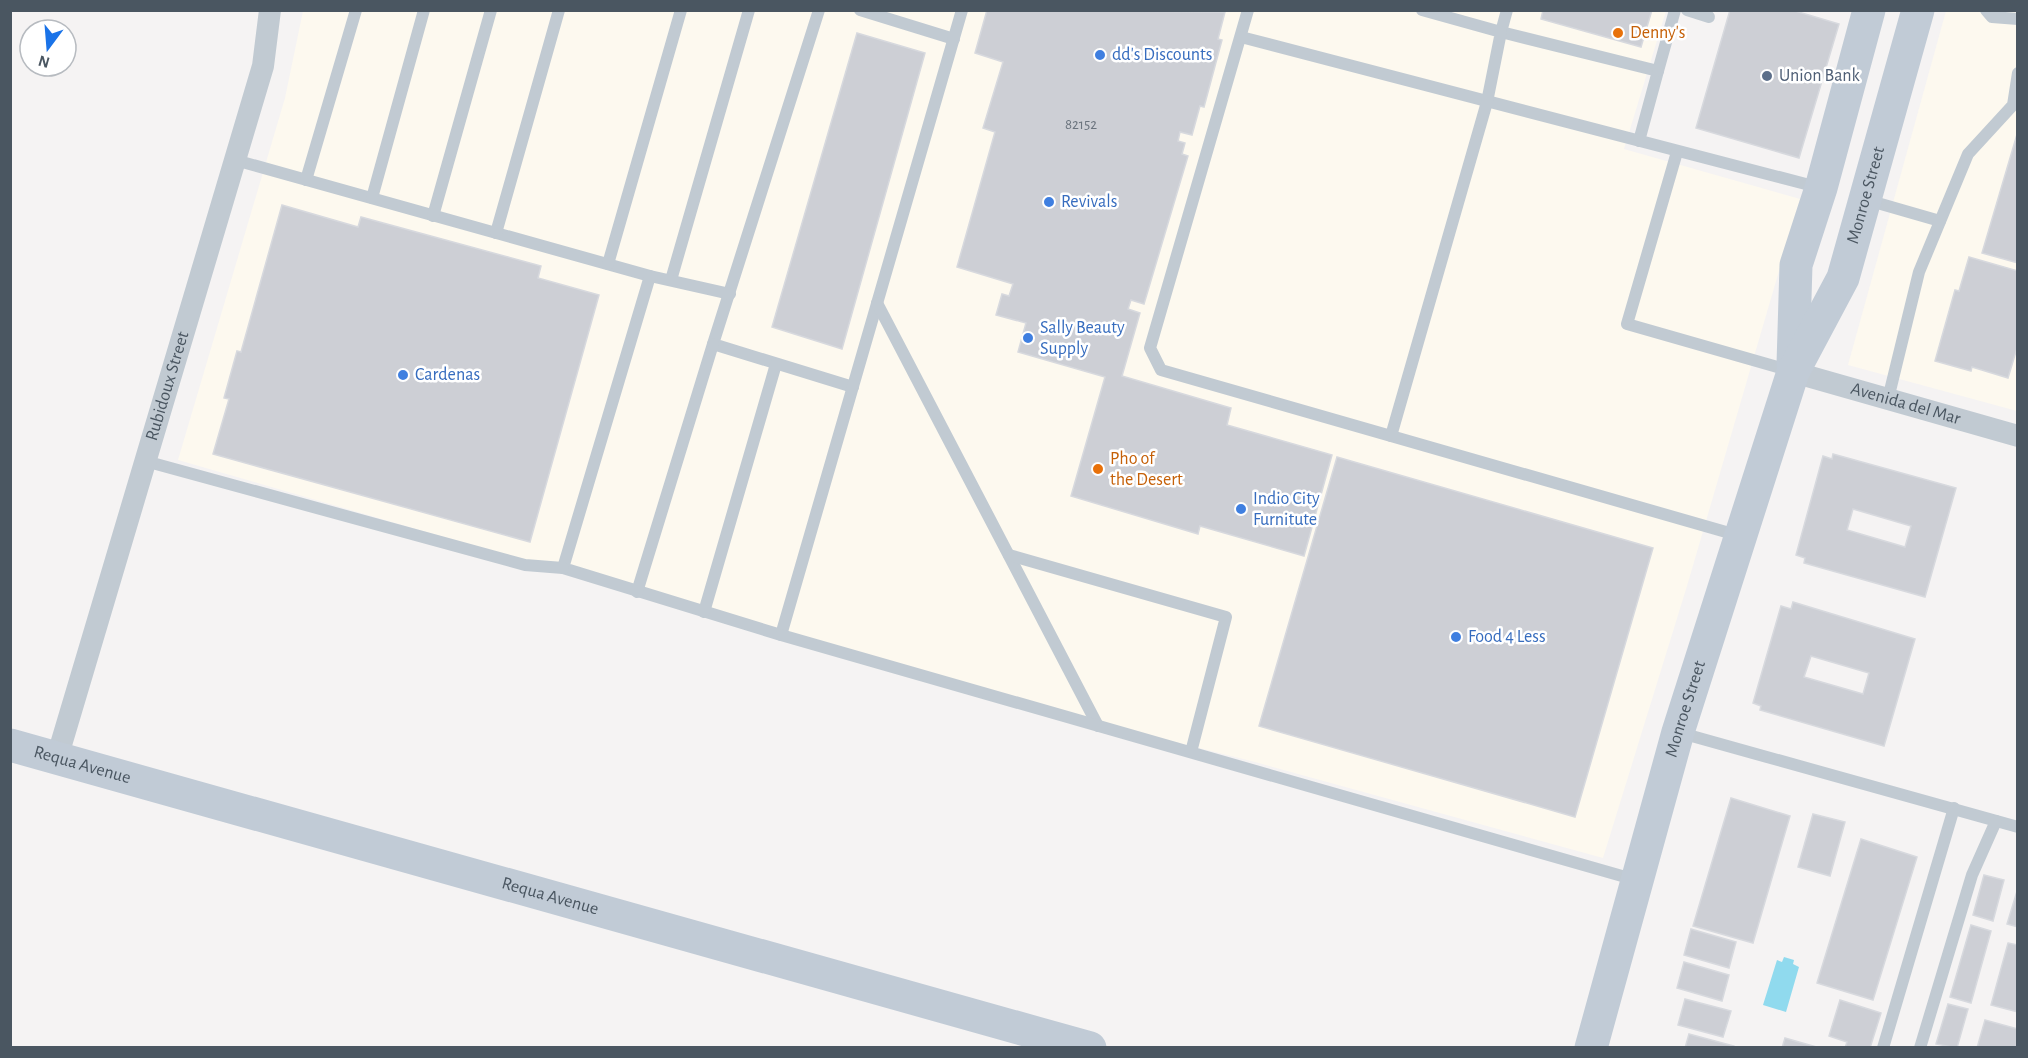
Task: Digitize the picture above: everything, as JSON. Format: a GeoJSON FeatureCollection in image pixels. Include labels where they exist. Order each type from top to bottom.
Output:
{"type":"FeatureCollection","features":[{"type":"Feature","properties":{"kind":"main road","name":"Monroe Street"},"geometry":{"type":"LineString","coordinates":[[1793,372],[1797,265],[1821,188],[1869,10]]}},
{"type":"Feature","properties":{"kind":"main road","name":"Monroe Street"},"geometry":{"type":"LineString","coordinates":[[1591,1047],[1678,732],[1793,372],[1843,278],[1918,10]]}},
{"type":"Feature","properties":{"kind":"main road","name":"Requa Avenue"},"geometry":{"type":"LineString","coordinates":[[10,745],[1090,1047]]}},
{"type":"Feature","properties":{"kind":"street","name":"Rubidoux Street"},"geometry":{"type":"LineString","coordinates":[[57,758],[263,66],[270,10]]}},
{"type":"Feature","properties":{"kind":"street","name":"Avenida del Mar"},"geometry":{"type":"LineString","coordinates":[[1793,372],[2018,436]]}},
{"type":"Feature","properties":{"kind":"lane"},"geometry":{"type":"LineString","coordinates":[[306,180],[356,10]]}},
{"type":"Feature","properties":{"kind":"lane"},"geometry":{"type":"LineString","coordinates":[[372,198],[424,10]]}},
{"type":"Feature","properties":{"kind":"lane"},"geometry":{"type":"LineString","coordinates":[[433,216],[491,10]]}},
{"type":"Feature","properties":{"kind":"lane"},"geometry":{"type":"LineString","coordinates":[[496,233],[559,10]]}},
{"type":"Feature","properties":{"kind":"lane"},"geometry":{"type":"LineString","coordinates":[[608,264],[681,10]]}},
{"type":"Feature","properties":{"kind":"lane"},"geometry":{"type":"LineString","coordinates":[[671,280],[749,10]]}},
{"type":"Feature","properties":{"kind":"lane"},"geometry":{"type":"LineString","coordinates":[[637,592],[819,10]]}},
{"type":"Feature","properties":{"kind":"lane"},"geometry":{"type":"LineString","coordinates":[[860,10],[954,39]]}},
{"type":"Feature","properties":{"kind":"lane"},"geometry":{"type":"LineString","coordinates":[[781,635],[962,10]]}},
{"type":"Feature","properties":{"kind":"lane"},"geometry":{"type":"LineString","coordinates":[[1248,10],[1150,348],[1161,370],[1741,536]]}},
{"type":"Feature","properties":{"kind":"lane"},"geometry":{"type":"LineString","coordinates":[[1422,10],[1658,71]]}},
{"type":"Feature","properties":{"kind":"lane"},"geometry":{"type":"LineString","coordinates":[[1391,436],[1487,102],[1507,10]]}},
{"type":"Feature","properties":{"kind":"lane"},"geometry":{"type":"LineString","coordinates":[[1639,141],[1675,10]]}},
{"type":"Feature","properties":{"kind":"lane"},"geometry":{"type":"LineString","coordinates":[[1687,10],[1709,17]]}},
{"type":"Feature","properties":{"kind":"lane"},"geometry":{"type":"LineString","coordinates":[[1986,10],[1992,17],[2018,19]]}},
{"type":"Feature","properties":{"kind":"lane"},"geometry":{"type":"LineString","coordinates":[[1241,37],[1821,188]]}},
{"type":"Feature","properties":{"kind":"lane"},"geometry":{"type":"LineString","coordinates":[[1888,399],[1919,272],[1968,154],[2013,105],[2018,73]]}},
{"type":"Feature","properties":{"kind":"lane"},"geometry":{"type":"LineString","coordinates":[[1677,152],[1627,324],[1793,372]]}},
{"type":"Feature","properties":{"kind":"lane"},"geometry":{"type":"LineString","coordinates":[[235,160],[650,276],[730,294]]}},
{"type":"Feature","properties":{"kind":"lane"},"geometry":{"type":"LineString","coordinates":[[1865,199],[1940,221]]}},
{"type":"Feature","properties":{"kind":"lane"},"geometry":{"type":"LineString","coordinates":[[563,568],[650,276]]}},
{"type":"Feature","properties":{"kind":"lane"},"geometry":{"type":"LineString","coordinates":[[878,303],[1098,726]]}},
{"type":"Feature","properties":{"kind":"lane"},"geometry":{"type":"LineString","coordinates":[[713,344],[853,387]]}},
{"type":"Feature","properties":{"kind":"lane"},"geometry":{"type":"LineString","coordinates":[[704,612],[776,364]]}},
{"type":"Feature","properties":{"kind":"lane"},"geometry":{"type":"LineString","coordinates":[[145,461],[525,566],[563,568],[781,635],[1638,880]]}},
{"type":"Feature","properties":{"kind":"lane"},"geometry":{"type":"LineString","coordinates":[[1009,555],[1226,617],[1191,752]]}},
{"type":"Feature","properties":{"kind":"lane"},"geometry":{"type":"LineString","coordinates":[[1678,732],[2018,827]]}},
{"type":"Feature","properties":{"kind":"lane"},"geometry":{"type":"LineString","coordinates":[[1882,1047],[1954,808]]}},
{"type":"Feature","properties":{"kind":"lane"},"geometry":{"type":"LineString","coordinates":[[1920,1047],[1972,875],[1996,821]]}},
{"type":"Feature","properties":{"kind":"shaded area"},"geometry":{"type":"Polygon","coordinates":[[[303,11],[1666,11],[1624,149],[1800,199],[1687,586],[1603,858],[1255,762],[1000,698],[178,460],[285,98],[303,11]]]}},
{"type":"Feature","properties":{"kind":"shaded area"},"geometry":{"type":"Polygon","coordinates":[[[1946,11],[2017,11],[2017,411],[1848,365],[1946,11]]]}},
{"type":"Feature","properties":{"kind":"water"},"geometry":{"type":"Polygon","coordinates":[[[1784,957],[1794,960],[1793,964],[1799,967],[1786,1012],[1763,1005],[1777,960],[1782,962],[1784,957]]]}},
{"type":"Feature","properties":{"kind":"building"},"geometry":{"type":"Polygon","coordinates":[[[987,10],[1225,12],[1218,39],[1222,40],[1204,107],[1200,106],[1192,135],[1180,132],[1178,141],[1185,143],[1182,154],[1188,156],[1144,304],[1131,300],[1128,309],[1140,313],[1122,376],[1231,408],[1227,425],[1332,455],[1304,556],[1200,526],[1198,534],[1071,496],[1105,377],[1018,352],[1026,323],[996,315],[1002,294],[1009,296],[1013,284],[957,267],[995,132],[983,128],[1003,62],[975,53],[987,10]]]}},
{"type":"Feature","properties":{"kind":"building","name":"Denny's"},"geometry":{"type":"Polygon","coordinates":[[[1543,10],[1652,10],[1641,47],[1541,19],[1543,10]]]}},
{"type":"Feature","properties":{"kind":"building","name":"Union Bank"},"geometry":{"type":"Polygon","coordinates":[[[1730,10],[1792,10],[1839,24],[1799,158],[1696,128],[1730,10]]]}},
{"type":"Feature","properties":{"kind":"building"},"geometry":{"type":"Polygon","coordinates":[[[857,33],[925,53],[842,349],[772,327],[857,33]]]}},
{"type":"Feature","properties":{"kind":"building"},"geometry":{"type":"Polygon","coordinates":[[[2018,131],[2018,263],[1982,253],[2018,131]]]}},
{"type":"Feature","properties":{"kind":"building","name":"Cardenas"},"geometry":{"type":"Polygon","coordinates":[[[282,205],[358,227],[361,217],[541,266],[538,278],[599,295],[530,542],[213,454],[229,399],[224,398],[237,351],[241,352],[282,205]]]}},
{"type":"Feature","properties":{"kind":"building"},"geometry":{"type":"Polygon","coordinates":[[[1969,257],[2018,271],[2018,345],[2008,378],[1972,367],[1971,371],[1935,361],[1955,290],[1959,291],[1969,257]]]}},
{"type":"Feature","properties":{"kind":"building"},"geometry":{"type":"Polygon","coordinates":[[[1833,454],[1956,488],[1925,597],[1804,563],[1805,558],[1796,555],[1823,456],[1832,459],[1833,454]],[[1853,509],[1847,530],[1905,547],[1911,526],[1853,509]]]}},
{"type":"Feature","properties":{"kind":"building","name":"Food 4 Less"},"geometry":{"type":"Polygon","coordinates":[[[1337,457],[1653,548],[1575,817],[1259,726],[1337,457]]]}},
{"type":"Feature","properties":{"kind":"building"},"geometry":{"type":"Polygon","coordinates":[[[1793,602],[1915,639],[1884,746],[1760,710],[1761,706],[1753,703],[1781,606],[1791,609],[1793,602]],[[1811,656],[1804,677],[1863,694],[1869,673],[1811,656]]]}},
{"type":"Feature","properties":{"kind":"building"},"geometry":{"type":"Polygon","coordinates":[[[1731,798],[1790,816],[1753,943],[1693,926],[1731,798]]]}},
{"type":"Feature","properties":{"kind":"building"},"geometry":{"type":"Polygon","coordinates":[[[1813,814],[1845,822],[1830,876],[1798,867],[1813,814]]]}},
{"type":"Feature","properties":{"kind":"building"},"geometry":{"type":"Polygon","coordinates":[[[1861,839],[1917,857],[1873,1000],[1817,983],[1861,839]]]}},
{"type":"Feature","properties":{"kind":"building"},"geometry":{"type":"Polygon","coordinates":[[[1984,875],[2004,880],[1993,921],[1973,915],[1984,875]]]}},
{"type":"Feature","properties":{"kind":"building"},"geometry":{"type":"Polygon","coordinates":[[[2018,888],[2018,927],[2007,924],[2018,888]]]}},
{"type":"Feature","properties":{"kind":"building"},"geometry":{"type":"Polygon","coordinates":[[[1971,925],[1991,931],[1971,1003],[1950,997],[1971,925]]]}},
{"type":"Feature","properties":{"kind":"building"},"geometry":{"type":"Polygon","coordinates":[[[1691,929],[1736,942],[1729,968],[1684,955],[1691,929]]]}},
{"type":"Feature","properties":{"kind":"building"},"geometry":{"type":"Polygon","coordinates":[[[2008,943],[2018,945],[2018,1012],[1991,1005],[2008,943]]]}},
{"type":"Feature","properties":{"kind":"building"},"geometry":{"type":"Polygon","coordinates":[[[1684,962],[1729,975],[1722,1001],[1677,988],[1684,962]]]}},
{"type":"Feature","properties":{"kind":"building"},"geometry":{"type":"Polygon","coordinates":[[[1685,999],[1731,1011],[1723,1037],[1678,1025],[1685,999]]]}},
{"type":"Feature","properties":{"kind":"building"},"geometry":{"type":"Polygon","coordinates":[[[1840,1000],[1881,1013],[1870,1048],[1845,1048],[1847,1042],[1829,1036],[1840,1000]]]}},
{"type":"Feature","properties":{"kind":"building"},"geometry":{"type":"Polygon","coordinates":[[[1948,1004],[1968,1009],[1957,1048],[1936,1044],[1948,1004]]]}},
{"type":"Feature","properties":{"kind":"building"},"geometry":{"type":"Polygon","coordinates":[[[1985,1020],[2018,1029],[2018,1048],[1977,1048],[1985,1020]]]}},
{"type":"Feature","properties":{"kind":"building"},"geometry":{"type":"Polygon","coordinates":[[[1689,1034],[1734,1046],[1734,1048],[1685,1048],[1689,1034]]]}},
{"type":"Feature","properties":{"kind":"building"},"geometry":{"type":"Polygon","coordinates":[[[1785,1038],[1820,1048],[1782,1048],[1785,1038]]]}},
{"type":"Feature","properties":{"kind":"place","name":"Denny's"},"geometry":{"type":"Point","coordinates":[1618,33]}},
{"type":"Feature","properties":{"kind":"place","name":"dd's Discounts"},"geometry":{"type":"Point","coordinates":[1100,55]}},
{"type":"Feature","properties":{"kind":"place","name":"Union Bank"},"geometry":{"type":"Point","coordinates":[1767,76]}},
{"type":"Feature","properties":{"kind":"place","name":"Revivals"},"geometry":{"type":"Point","coordinates":[1049,202]}},
{"type":"Feature","properties":{"kind":"place","name":"Sally Beauty Supply"},"geometry":{"type":"Point","coordinates":[1028,338]}},
{"type":"Feature","properties":{"kind":"place","name":"Cardenas"},"geometry":{"type":"Point","coordinates":[403,375]}},
{"type":"Feature","properties":{"kind":"place","name":"Pho of the Desert"},"geometry":{"type":"Point","coordinates":[1098,469]}},
{"type":"Feature","properties":{"kind":"place","name":"Indio City Furnitute"},"geometry":{"type":"Point","coordinates":[1241,509]}},
{"type":"Feature","properties":{"kind":"place","name":"Food 4 Less"},"geometry":{"type":"Point","coordinates":[1456,637]}}]}
